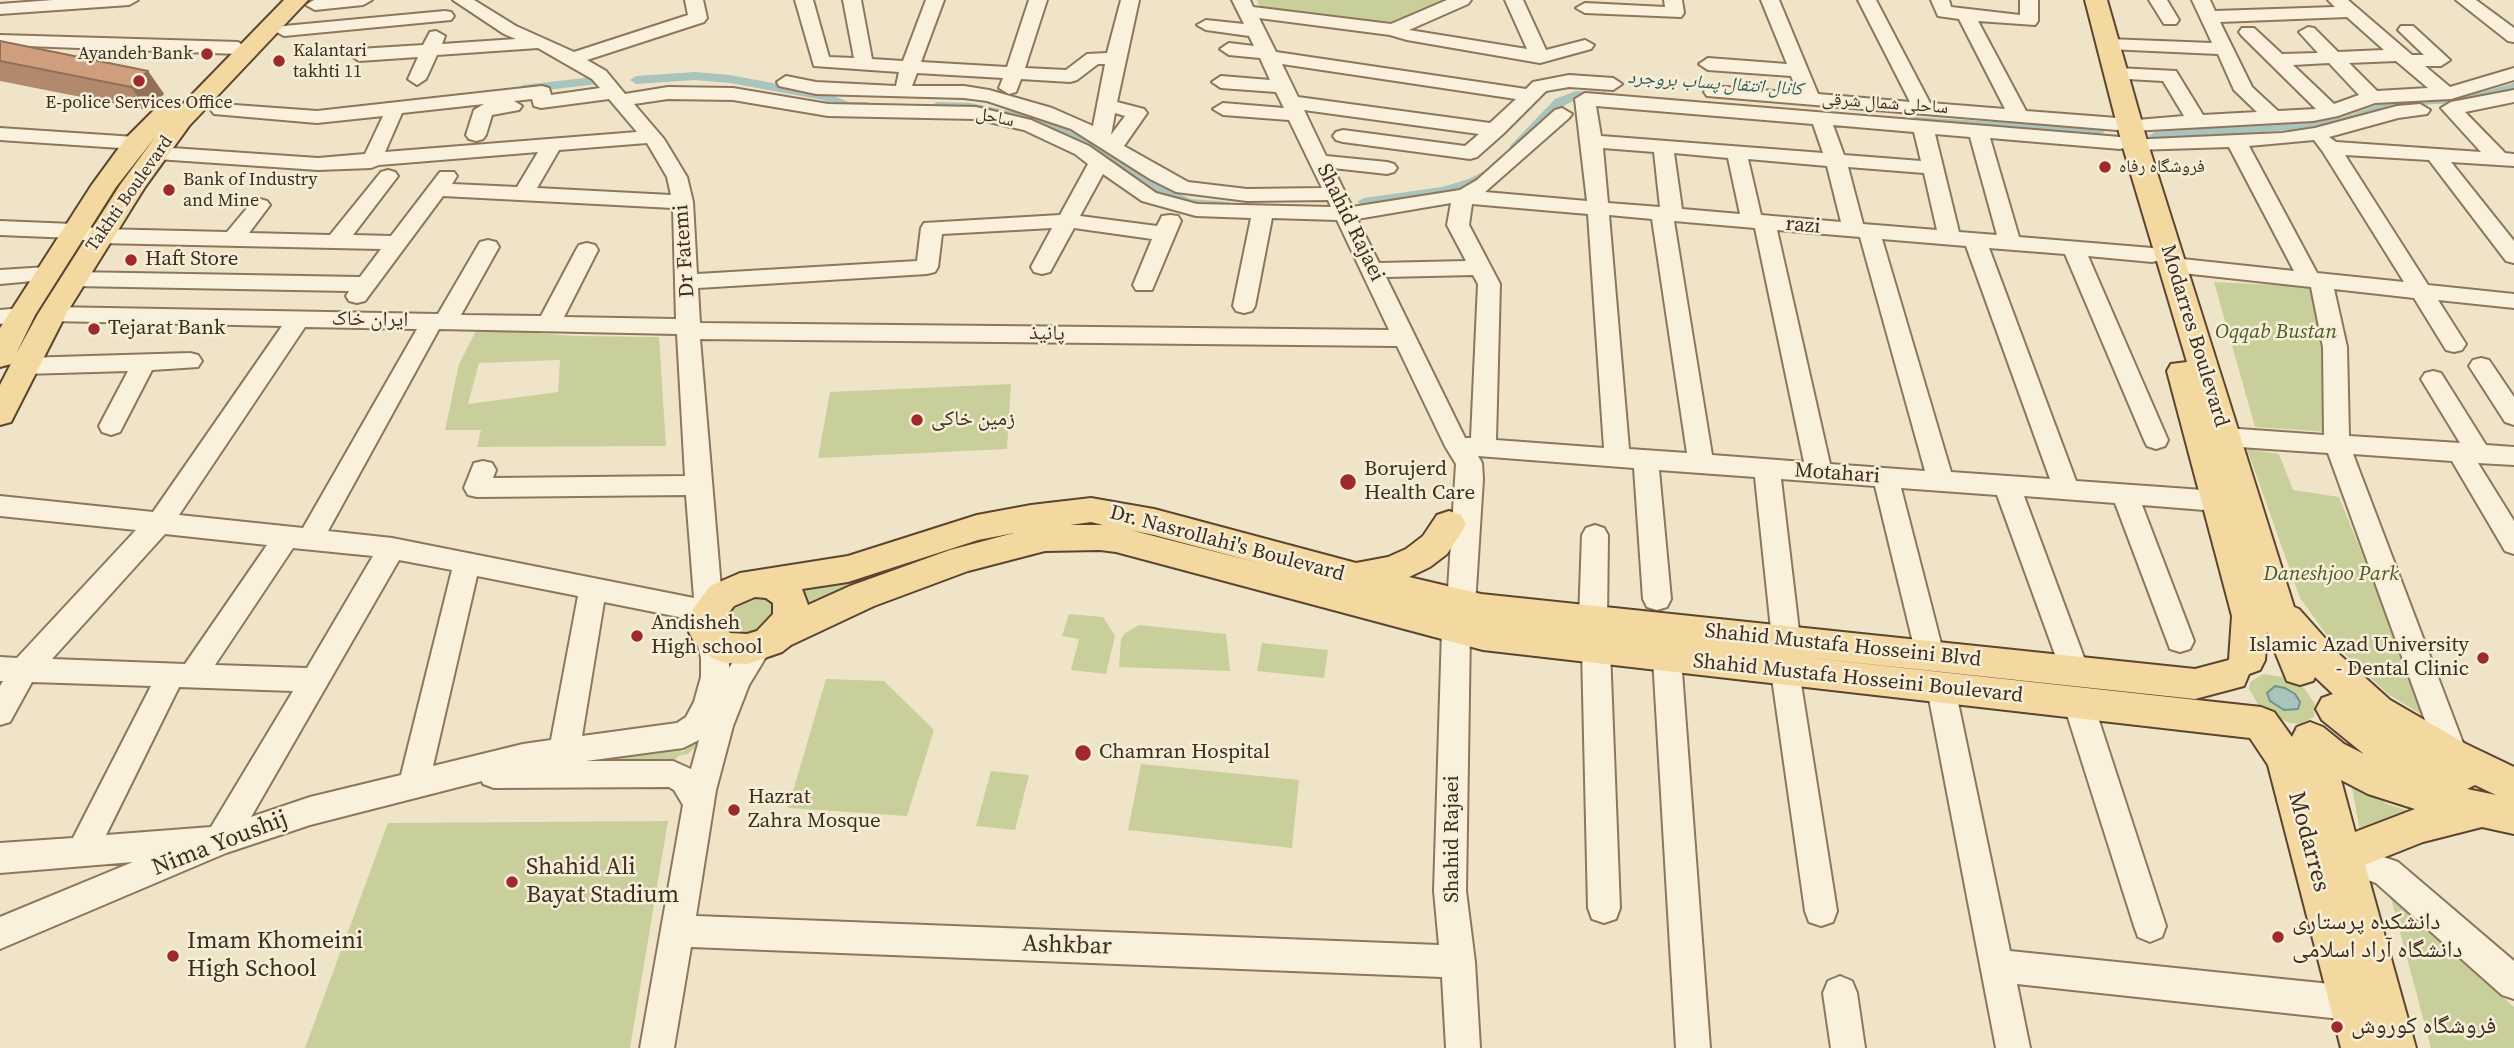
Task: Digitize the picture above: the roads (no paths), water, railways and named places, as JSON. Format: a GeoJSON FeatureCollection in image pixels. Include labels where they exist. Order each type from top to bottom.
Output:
{"type":"FeatureCollection","features":[{"type":"Feature","properties":{"kind":"main road","name":"Takhti Boulevard"},"geometry":{"type":"LineString","coordinates":[[12,362],[52,314],[60,276],[86,233],[146,148],[286,0]]}},
{"type":"Feature","properties":{"kind":"main road","name":"Modarres Boulevard"},"geometry":{"type":"LineString","coordinates":[[2083,0],[2163,260],[2225,437],[2276,606],[2300,670]]}},
{"type":"Feature","properties":{"kind":"main road","name":"Modarres Boulevard"},"geometry":{"type":"LineString","coordinates":[[2096,0],[2117,74],[2126,134]]}},
{"type":"Feature","properties":{"kind":"main road","name":"Takhti Boulevard"},"geometry":{"type":"LineString","coordinates":[[146,148],[306,3]]}},
{"type":"Feature","properties":{"kind":"main road","name":"Modarres Boulevard"},"geometry":{"type":"LineString","coordinates":[[2163,260],[2217,501],[2250,616],[2239,667]]}},
{"type":"Feature","properties":{"kind":"main road","name":"Takhti Boulevard"},"geometry":{"type":"LineString","coordinates":[[0,414],[12,362],[10,316],[60,276]]}},
{"type":"Feature","properties":{"kind":"main road","name":"Dr. Nasrollahi's Boulevard"},"geometry":{"type":"LineString","coordinates":[[768,641],[958,547],[1031,517],[1078,511],[1109,512],[1354,577],[1454,610]]}},
{"type":"Feature","properties":{"kind":"main road"},"geometry":{"type":"LineString","coordinates":[[1354,577],[1394,569],[1418,558],[1435,545],[1449,524]]}},
{"type":"Feature","properties":{"kind":"main road","name":"Dr. Nasrollahi's Boulevard"},"geometry":{"type":"LineString","coordinates":[[752,583],[848,569],[958,547],[1085,536],[1116,539],[1454,610]]}},
{"type":"Feature","properties":{"kind":"main road"},"geometry":{"type":"LineString","coordinates":[[752,583],[773,585],[788,594],[791,602],[790,619],[768,641],[735,650],[725,648],[710,625],[722,596],[752,583]]}},
{"type":"Feature","properties":{"kind":"main road"},"geometry":{"type":"LineString","coordinates":[[2276,606],[2353,691],[2407,731],[2453,756],[2508,806]]}},
{"type":"Feature","properties":{"kind":"main road","name":"Shahid Mustafa Hosseini Boulevard"},"geometry":{"type":"LineString","coordinates":[[1454,610],[1496,638],[1594,635],[1662,628],[1786,655],[2076,687],[2261,723]]}},
{"type":"Feature","properties":{"kind":"main road"},"geometry":{"type":"LineString","coordinates":[[2076,687],[2195,684],[2239,667],[2272,659],[2300,670],[2323,687],[2335,709],[2369,739],[2508,806]]}},
{"type":"Feature","properties":{"kind":"main road"},"geometry":{"type":"LineString","coordinates":[[2239,667],[2233,694],[2249,715],[2290,736],[2322,736],[2332,729],[2336,720],[2335,709]]}},
{"type":"Feature","properties":{"kind":"main road","name":"Modarres"},"geometry":{"type":"LineString","coordinates":[[2261,723],[2286,760],[2362,1048]]}},
{"type":"Feature","properties":{"kind":"main road"},"geometry":{"type":"LineString","coordinates":[[2309,738],[2343,763],[2408,792],[2508,806]]}},
{"type":"Feature","properties":{"kind":"main road"},"geometry":{"type":"LineString","coordinates":[[2309,738],[2394,1048]]}},
{"type":"Feature","properties":{"kind":"main road"},"geometry":{"type":"LineString","coordinates":[[2341,856],[2421,825],[2508,806]]}},
{"type":"Feature","properties":{"kind":"street"},"geometry":{"type":"LineString","coordinates":[[0,9],[33,3],[129,0]]}},
{"type":"Feature","properties":{"kind":"street"},"geometry":{"type":"LineString","coordinates":[[306,3],[363,0]]}},
{"type":"Feature","properties":{"kind":"street","name":"Dr Fatemi"},"geometry":{"type":"LineString","coordinates":[[462,0],[510,30],[541,43],[600,75],[620,96],[670,162],[683,202],[691,394],[710,625]]}},
{"type":"Feature","properties":{"kind":"street"},"geometry":{"type":"LineString","coordinates":[[572,59],[698,18],[694,0]]}},
{"type":"Feature","properties":{"kind":"street"},"geometry":{"type":"LineString","coordinates":[[804,0],[821,62],[1070,76],[1094,58],[1115,59]]}},
{"type":"Feature","properties":{"kind":"street"},"geometry":{"type":"LineString","coordinates":[[852,0],[864,64]]}},
{"type":"Feature","properties":{"kind":"street"},"geometry":{"type":"LineString","coordinates":[[901,92],[935,0]]}},
{"type":"Feature","properties":{"kind":"street"},"geometry":{"type":"LineString","coordinates":[[1005,100],[1038,0]]}},
{"type":"Feature","properties":{"kind":"street"},"geometry":{"type":"LineString","coordinates":[[1105,149],[1107,106],[1115,59],[1130,0]]}},
{"type":"Feature","properties":{"kind":"street"},"geometry":{"type":"LineString","coordinates":[[1374,88],[1400,32],[1462,0]]}},
{"type":"Feature","properties":{"kind":"street"},"geometry":{"type":"LineString","coordinates":[[1514,0],[1540,57]]}},
{"type":"Feature","properties":{"kind":"street"},"geometry":{"type":"LineString","coordinates":[[1617,458],[1586,91],[1585,4],[1675,13],[1673,0]]}},
{"type":"Feature","properties":{"kind":"street"},"geometry":{"type":"LineString","coordinates":[[1770,0],[1810,99]]}},
{"type":"Feature","properties":{"kind":"street"},"geometry":{"type":"LineString","coordinates":[[1867,0],[1922,117],[1950,238]]}},
{"type":"Feature","properties":{"kind":"street"},"geometry":{"type":"LineString","coordinates":[[1940,0],[1944,12],[2029,21],[2029,0]]}},
{"type":"Feature","properties":{"kind":"street"},"geometry":{"type":"LineString","coordinates":[[2158,0],[2171,20]]}},
{"type":"Feature","properties":{"kind":"street"},"geometry":{"type":"LineString","coordinates":[[2465,0],[2514,37]]}},
{"type":"Feature","properties":{"kind":"street"},"geometry":{"type":"LineString","coordinates":[[0,38],[33,3]]}},
{"type":"Feature","properties":{"kind":"street"},"geometry":{"type":"LineString","coordinates":[[1243,6],[1540,57],[1585,45]]}},
{"type":"Feature","properties":{"kind":"street","name":"Shahid Rajaei"},"geometry":{"type":"LineString","coordinates":[[1243,6],[1405,338],[1470,447],[1470,479],[1454,610]]}},
{"type":"Feature","properties":{"kind":"street"},"geometry":{"type":"LineString","coordinates":[[2274,118],[2244,90],[2205,8],[2344,6],[2404,58],[2507,160]]}},
{"type":"Feature","properties":{"kind":"street"},"geometry":{"type":"LineString","coordinates":[[284,31],[376,22],[447,8]]}},
{"type":"Feature","properties":{"kind":"street"},"geometry":{"type":"LineString","coordinates":[[417,79],[447,8]]}},
{"type":"Feature","properties":{"kind":"street"},"geometry":{"type":"LineString","coordinates":[[1966,14],[2018,115]]}},
{"type":"Feature","properties":{"kind":"street"},"geometry":{"type":"LineString","coordinates":[[376,22],[356,62],[430,51],[541,43]]}},
{"type":"Feature","properties":{"kind":"street"},"geometry":{"type":"LineString","coordinates":[[1206,26],[1256,31]]}},
{"type":"Feature","properties":{"kind":"street"},"geometry":{"type":"LineString","coordinates":[[2277,60],[2441,60],[2407,30]]}},
{"type":"Feature","properties":{"kind":"street"},"geometry":{"type":"LineString","coordinates":[[2248,32],[2331,112]]}},
{"type":"Feature","properties":{"kind":"street"},"geometry":{"type":"LineString","coordinates":[[2308,32],[2372,97]]}},
{"type":"Feature","properties":{"kind":"street"},"geometry":{"type":"LineString","coordinates":[[0,38],[238,48]]}},
{"type":"Feature","properties":{"kind":"street"},"geometry":{"type":"LineString","coordinates":[[2108,44],[2225,49]]}},
{"type":"Feature","properties":{"kind":"street"},"geometry":{"type":"LineString","coordinates":[[1229,49],[1267,55],[1496,130]]}},
{"type":"Feature","properties":{"kind":"street","name":"ساحل"},"geometry":{"type":"LineString","coordinates":[[821,62],[786,82],[816,88],[964,92],[1005,100],[1045,112],[1105,149],[1183,188],[1247,195],[1336,194]]}},
{"type":"Feature","properties":{"kind":"street"},"geometry":{"type":"LineString","coordinates":[[1708,64],[1799,71]]}},
{"type":"Feature","properties":{"kind":"street"},"geometry":{"type":"LineString","coordinates":[[2117,74],[2169,75],[2197,122]]}},
{"type":"Feature","properties":{"kind":"street"},"geometry":{"type":"LineString","coordinates":[[2323,141],[2361,122],[2448,101],[2514,74]]}},
{"type":"Feature","properties":{"kind":"street","name":"ساحلی شمال شرقی"},"geometry":{"type":"LineString","coordinates":[[1343,136],[1469,153],[1539,86],[1569,81],[1586,91],[1810,99],[1922,117],[2018,115],[2126,134]]}},
{"type":"Feature","properties":{"kind":"street"},"geometry":{"type":"LineString","coordinates":[[1221,82],[1290,101]]}},
{"type":"Feature","properties":{"kind":"street"},"geometry":{"type":"LineString","coordinates":[[1223,108],[1374,88],[1529,96]]}},
{"type":"Feature","properties":{"kind":"street"},"geometry":{"type":"LineString","coordinates":[[1586,91],[1699,108],[1821,118],[1922,117],[1978,131],[2126,134],[2237,142],[2323,141],[2385,152],[2507,160]]}},
{"type":"Feature","properties":{"kind":"street","name":"ساحل"},"geometry":{"type":"LineString","coordinates":[[220,110],[317,117],[541,92],[541,102],[668,93],[733,94],[828,110],[976,113],[1031,126],[1082,150],[1105,149],[1149,197],[1176,206],[1263,213],[1346,214],[1455,196],[1463,197]]}},
{"type":"Feature","properties":{"kind":"street"},"geometry":{"type":"LineString","coordinates":[[2126,134],[2197,122],[2331,112],[2372,97],[2448,101],[2514,96]]}},
{"type":"Feature","properties":{"kind":"street"},"geometry":{"type":"LineString","coordinates":[[340,320],[470,143],[484,110],[541,102]]}},
{"type":"Feature","properties":{"kind":"street"},"geometry":{"type":"LineString","coordinates":[[1042,267],[1105,149],[1137,113],[1107,106]]}},
{"type":"Feature","properties":{"kind":"street"},"geometry":{"type":"LineString","coordinates":[[1699,108],[1706,151]]}},
{"type":"Feature","properties":{"kind":"street"},"geometry":{"type":"LineString","coordinates":[[372,162],[393,114]]}},
{"type":"Feature","properties":{"kind":"street"},"geometry":{"type":"LineString","coordinates":[[1470,447],[1489,284],[1458,225],[1463,197],[1484,184],[1562,114]]}},
{"type":"Feature","properties":{"kind":"street"},"geometry":{"type":"LineString","coordinates":[[1821,118],[1862,231],[1941,481]]}},
{"type":"Feature","properties":{"kind":"street"},"geometry":{"type":"LineString","coordinates":[[2361,122],[2385,152]]}},
{"type":"Feature","properties":{"kind":"street"},"geometry":{"type":"LineString","coordinates":[[1978,131],[2010,243]]}},
{"type":"Feature","properties":{"kind":"street"},"geometry":{"type":"LineString","coordinates":[[0,134],[277,164],[372,162],[470,143],[554,144],[652,137]]}},
{"type":"Feature","properties":{"kind":"street"},"geometry":{"type":"LineString","coordinates":[[1592,141],[1934,168]]}},
{"type":"Feature","properties":{"kind":"street"},"geometry":{"type":"LineString","coordinates":[[2323,141],[2423,291],[2454,344]]}},
{"type":"Feature","properties":{"kind":"street"},"geometry":{"type":"LineString","coordinates":[[2237,142],[2315,280],[2335,347],[2337,444],[2453,756]]}},
{"type":"Feature","properties":{"kind":"street"},"geometry":{"type":"LineString","coordinates":[[523,194],[554,144]]}},
{"type":"Feature","properties":{"kind":"street"},"geometry":{"type":"LineString","coordinates":[[1663,147],[1667,215],[1701,464]]}},
{"type":"Feature","properties":{"kind":"street"},"geometry":{"type":"LineString","coordinates":[[1737,154],[1759,222],[1819,472]]}},
{"type":"Feature","properties":{"kind":"street"},"geometry":{"type":"LineString","coordinates":[[2437,156],[2514,256]]}},
{"type":"Feature","properties":{"kind":"street"},"geometry":{"type":"LineString","coordinates":[[1320,161],[1387,168]]}},
{"type":"Feature","properties":{"kind":"street"},"geometry":{"type":"LineString","coordinates":[[336,242],[388,176]]}},
{"type":"Feature","properties":{"kind":"street"},"geometry":{"type":"LineString","coordinates":[[437,189],[683,202]]}},
{"type":"Feature","properties":{"kind":"street","name":"razi"},"geometry":{"type":"LineString","coordinates":[[1463,197],[2074,248],[2315,280],[2514,301]]}},
{"type":"Feature","properties":{"kind":"street"},"geometry":{"type":"LineString","coordinates":[[232,240],[260,205]]}},
{"type":"Feature","properties":{"kind":"street"},"geometry":{"type":"LineString","coordinates":[[1144,285],[1176,206]]}},
{"type":"Feature","properties":{"kind":"street"},"geometry":{"type":"LineString","coordinates":[[1244,306],[1263,213]]}},
{"type":"Feature","properties":{"kind":"street"},"geometry":{"type":"LineString","coordinates":[[687,282],[927,267],[932,228],[1067,221],[1164,234]]}},
{"type":"Feature","properties":{"kind":"street"},"geometry":{"type":"LineString","coordinates":[[0,228],[232,240],[397,243]]}},
{"type":"Feature","properties":{"kind":"street"},"geometry":{"type":"LineString","coordinates":[[1975,240],[2067,491]]}},
{"type":"Feature","properties":{"kind":"street"},"geometry":{"type":"LineString","coordinates":[[270,282],[300,241]]}},
{"type":"Feature","properties":{"kind":"street"},"geometry":{"type":"LineString","coordinates":[[82,852],[182,676],[298,537],[488,247]]}},
{"type":"Feature","properties":{"kind":"street"},"geometry":{"type":"LineString","coordinates":[[2074,248],[2156,440]]}},
{"type":"Feature","properties":{"kind":"street"},"geometry":{"type":"LineString","coordinates":[[549,324],[587,250]]}},
{"type":"Feature","properties":{"kind":"street"},"geometry":{"type":"LineString","coordinates":[[1373,270],[1481,268]]}},
{"type":"Feature","properties":{"kind":"street"},"geometry":{"type":"LineString","coordinates":[[0,277],[60,276],[366,284]]}},
{"type":"Feature","properties":{"kind":"street","name":"ایران خاک"},"geometry":{"type":"LineString","coordinates":[[52,314],[689,329]]}},
{"type":"Feature","properties":{"kind":"street"},"geometry":{"type":"LineString","coordinates":[[0,713],[12,670],[160,522],[299,319]]}},
{"type":"Feature","properties":{"kind":"street","name":"پانیذ"},"geometry":{"type":"LineString","coordinates":[[689,329],[1405,338]]}},
{"type":"Feature","properties":{"kind":"street"},"geometry":{"type":"LineString","coordinates":[[12,362],[190,361]]}},
{"type":"Feature","properties":{"kind":"street"},"geometry":{"type":"LineString","coordinates":[[111,426],[144,362]]}},
{"type":"Feature","properties":{"kind":"street"},"geometry":{"type":"LineString","coordinates":[[2481,366],[2514,416]]}},
{"type":"Feature","properties":{"kind":"street"},"geometry":{"type":"LineString","coordinates":[[2434,379],[2514,544]]}},
{"type":"Feature","properties":{"kind":"street"},"geometry":{"type":"LineString","coordinates":[[2225,437],[2514,456]]}},
{"type":"Feature","properties":{"kind":"street","name":"Shahid Rajaei"},"geometry":{"type":"LineString","coordinates":[[1463,1048],[1458,962],[1450,891],[1454,610],[1449,524],[1451,461],[1470,447]]}},
{"type":"Feature","properties":{"kind":"street","name":"Motahari"},"geometry":{"type":"LineString","coordinates":[[1470,447],[2217,501]]}},
{"type":"Feature","properties":{"kind":"street"},"geometry":{"type":"LineString","coordinates":[[1646,460],[1662,628],[1693,1048]]}},
{"type":"Feature","properties":{"kind":"street"},"geometry":{"type":"LineString","coordinates":[[1767,469],[1786,655],[1821,911]]}},
{"type":"Feature","properties":{"kind":"street"},"geometry":{"type":"LineString","coordinates":[[483,470],[477,488],[699,485]]}},
{"type":"Feature","properties":{"kind":"street"},"geometry":{"type":"LineString","coordinates":[[1886,478],[1935,671],[2013,1048]]}},
{"type":"Feature","properties":{"kind":"street"},"geometry":{"type":"LineString","coordinates":[[2007,486],[2076,687],[2150,926]]}},
{"type":"Feature","properties":{"kind":"street"},"geometry":{"type":"LineString","coordinates":[[2125,495],[2180,641]]}},
{"type":"Feature","properties":{"kind":"street"},"geometry":{"type":"LineString","coordinates":[[0,506],[392,548],[593,588],[710,625]]}},
{"type":"Feature","properties":{"kind":"street"},"geometry":{"type":"LineString","coordinates":[[1595,536],[1594,635],[1604,908]]}},
{"type":"Feature","properties":{"kind":"street"},"geometry":{"type":"LineString","coordinates":[[0,858],[220,841],[392,548]]}},
{"type":"Feature","properties":{"kind":"street"},"geometry":{"type":"LineString","coordinates":[[414,782],[467,563]]}},
{"type":"Feature","properties":{"kind":"street"},"geometry":{"type":"LineString","coordinates":[[564,751],[593,588]]}},
{"type":"Feature","properties":{"kind":"street","name":"Nima Youshij"},"geometry":{"type":"LineString","coordinates":[[0,933],[220,841],[310,811],[414,782],[523,757],[678,736],[690,732],[703,716],[715,677],[710,625]]}},
{"type":"Feature","properties":{"kind":"street"},"geometry":{"type":"LineString","coordinates":[[657,1048],[699,803],[718,726],[737,680],[768,641]]}},
{"type":"Feature","properties":{"kind":"street"},"geometry":{"type":"LineString","coordinates":[[12,670],[315,680]]}},
{"type":"Feature","properties":{"kind":"street","name":"Nima Youshij"},"geometry":{"type":"LineString","coordinates":[[446,775],[673,774],[685,781],[699,803]]}},
{"type":"Feature","properties":{"kind":"street"},"geometry":{"type":"LineString","coordinates":[[2341,856],[2387,873],[2514,983]]}},
{"type":"Feature","properties":{"kind":"street","name":"Ashkbar"},"geometry":{"type":"LineString","coordinates":[[675,931],[1458,962]]}},
{"type":"Feature","properties":{"kind":"street"},"geometry":{"type":"LineString","coordinates":[[1997,966],[2350,1003]]}},
{"type":"Feature","properties":{"kind":"street"},"geometry":{"type":"LineString","coordinates":[[1840,993],[1848,1048]]}},
{"type":"Feature","properties":{"kind":"water"},"geometry":{"type":"Polygon","coordinates":[[[2275,686],[2295,694],[2300,702],[2298,709],[2284,710],[2270,701],[2267,693],[2275,686]]]}},
{"type":"Feature","properties":{"kind":"waterway","name":"کانال انتقال پساب بروجرد"},"geometry":{"type":"LineString","coordinates":[[636,80],[695,76],[730,79],[826,97],[847,106],[867,106]]}},
{"type":"Feature","properties":{"kind":"waterway"},"geometry":{"type":"LineString","coordinates":[[523,89],[593,81]]}},
{"type":"Feature","properties":{"kind":"waterway","name":"کانال انتقال پساب بروجرد"},"geometry":{"type":"LineString","coordinates":[[2155,136],[2343,122],[2396,102],[2471,99],[2514,87]]}},
{"type":"Feature","properties":{"kind":"waterway","name":"کانال انتقال پساب بروجرد"},"geometry":{"type":"LineString","coordinates":[[1515,149],[1560,102],[1576,95],[1605,96]]}},
{"type":"Feature","properties":{"kind":"waterway","name":"کانال انتقال پساب بروجرد"},"geometry":{"type":"LineString","coordinates":[[937,106],[970,107],[1030,119],[1093,146],[1155,189],[1189,203],[1229,206]]}},
{"type":"Feature","properties":{"kind":"waterway","name":"کانال انتقال پساب بروجرد"},"geometry":{"type":"LineString","coordinates":[[1916,121],[2098,132]]}},
{"type":"Feature","properties":{"kind":"waterway","name":"کانال انتقال پساب بروجرد"},"geometry":{"type":"LineString","coordinates":[[1364,202],[1444,191],[1474,182],[1492,171]]}},
{"type":"Feature","properties":{"kind":"place","name":"Ayandeh Bank"},"geometry":{"type":"Point","coordinates":[207,54]}},
{"type":"Feature","properties":{"kind":"place","name":"Kalantari takhti 11"},"geometry":{"type":"Point","coordinates":[279,61]}},
{"type":"Feature","properties":{"kind":"place","name":"E-police Services Office"},"geometry":{"type":"Point","coordinates":[139,81]}},
{"type":"Feature","properties":{"kind":"place","name":"فروشگاه رفاه"},"geometry":{"type":"Point","coordinates":[2105,167]}},
{"type":"Feature","properties":{"kind":"place","name":"Bank of Industry and Mine"},"geometry":{"type":"Point","coordinates":[169,190]}},
{"type":"Feature","properties":{"kind":"place","name":"Haft Store"},"geometry":{"type":"Point","coordinates":[131,260]}},
{"type":"Feature","properties":{"kind":"place","name":"Tejarat Bank"},"geometry":{"type":"Point","coordinates":[94,329]}},
{"type":"Feature","properties":{"kind":"place","name":"زمین خاکی"},"geometry":{"type":"Point","coordinates":[917,420]}},
{"type":"Feature","properties":{"kind":"place","name":"Borujerd Health Care"},"geometry":{"type":"Point","coordinates":[1348,482]}},
{"type":"Feature","properties":{"kind":"place","name":"Andisheh High school"},"geometry":{"type":"Point","coordinates":[637,636]}},
{"type":"Feature","properties":{"kind":"place","name":"Islamic Azad University - Dental Clinic"},"geometry":{"type":"Point","coordinates":[2483,658]}},
{"type":"Feature","properties":{"kind":"place","name":"Chamran Hospital"},"geometry":{"type":"Point","coordinates":[1083,753]}},
{"type":"Feature","properties":{"kind":"place","name":"Hazrat Zahra Mosque"},"geometry":{"type":"Point","coordinates":[734,810]}},
{"type":"Feature","properties":{"kind":"place","name":"Shahid Ali Bayat Stadium"},"geometry":{"type":"Point","coordinates":[512,882]}},
{"type":"Feature","properties":{"kind":"place","name":"دانشکده پرستاری دانشگاه آراد اسلامی"},"geometry":{"type":"Point","coordinates":[2278,937]}},
{"type":"Feature","properties":{"kind":"place","name":"Imam Khomeini High School"},"geometry":{"type":"Point","coordinates":[173,956]}},
{"type":"Feature","properties":{"kind":"place","name":"فروشگاه کوروش"},"geometry":{"type":"Point","coordinates":[2337,1027]}},
{"type":"Feature","properties":{"kind":"park label","name":"Oqqab Bustan"},"geometry":{"type":"Point","coordinates":[2276,333]}},
{"type":"Feature","properties":{"kind":"park label","name":"Daneshjoo Park"},"geometry":{"type":"Point","coordinates":[2331,575]}}]}
